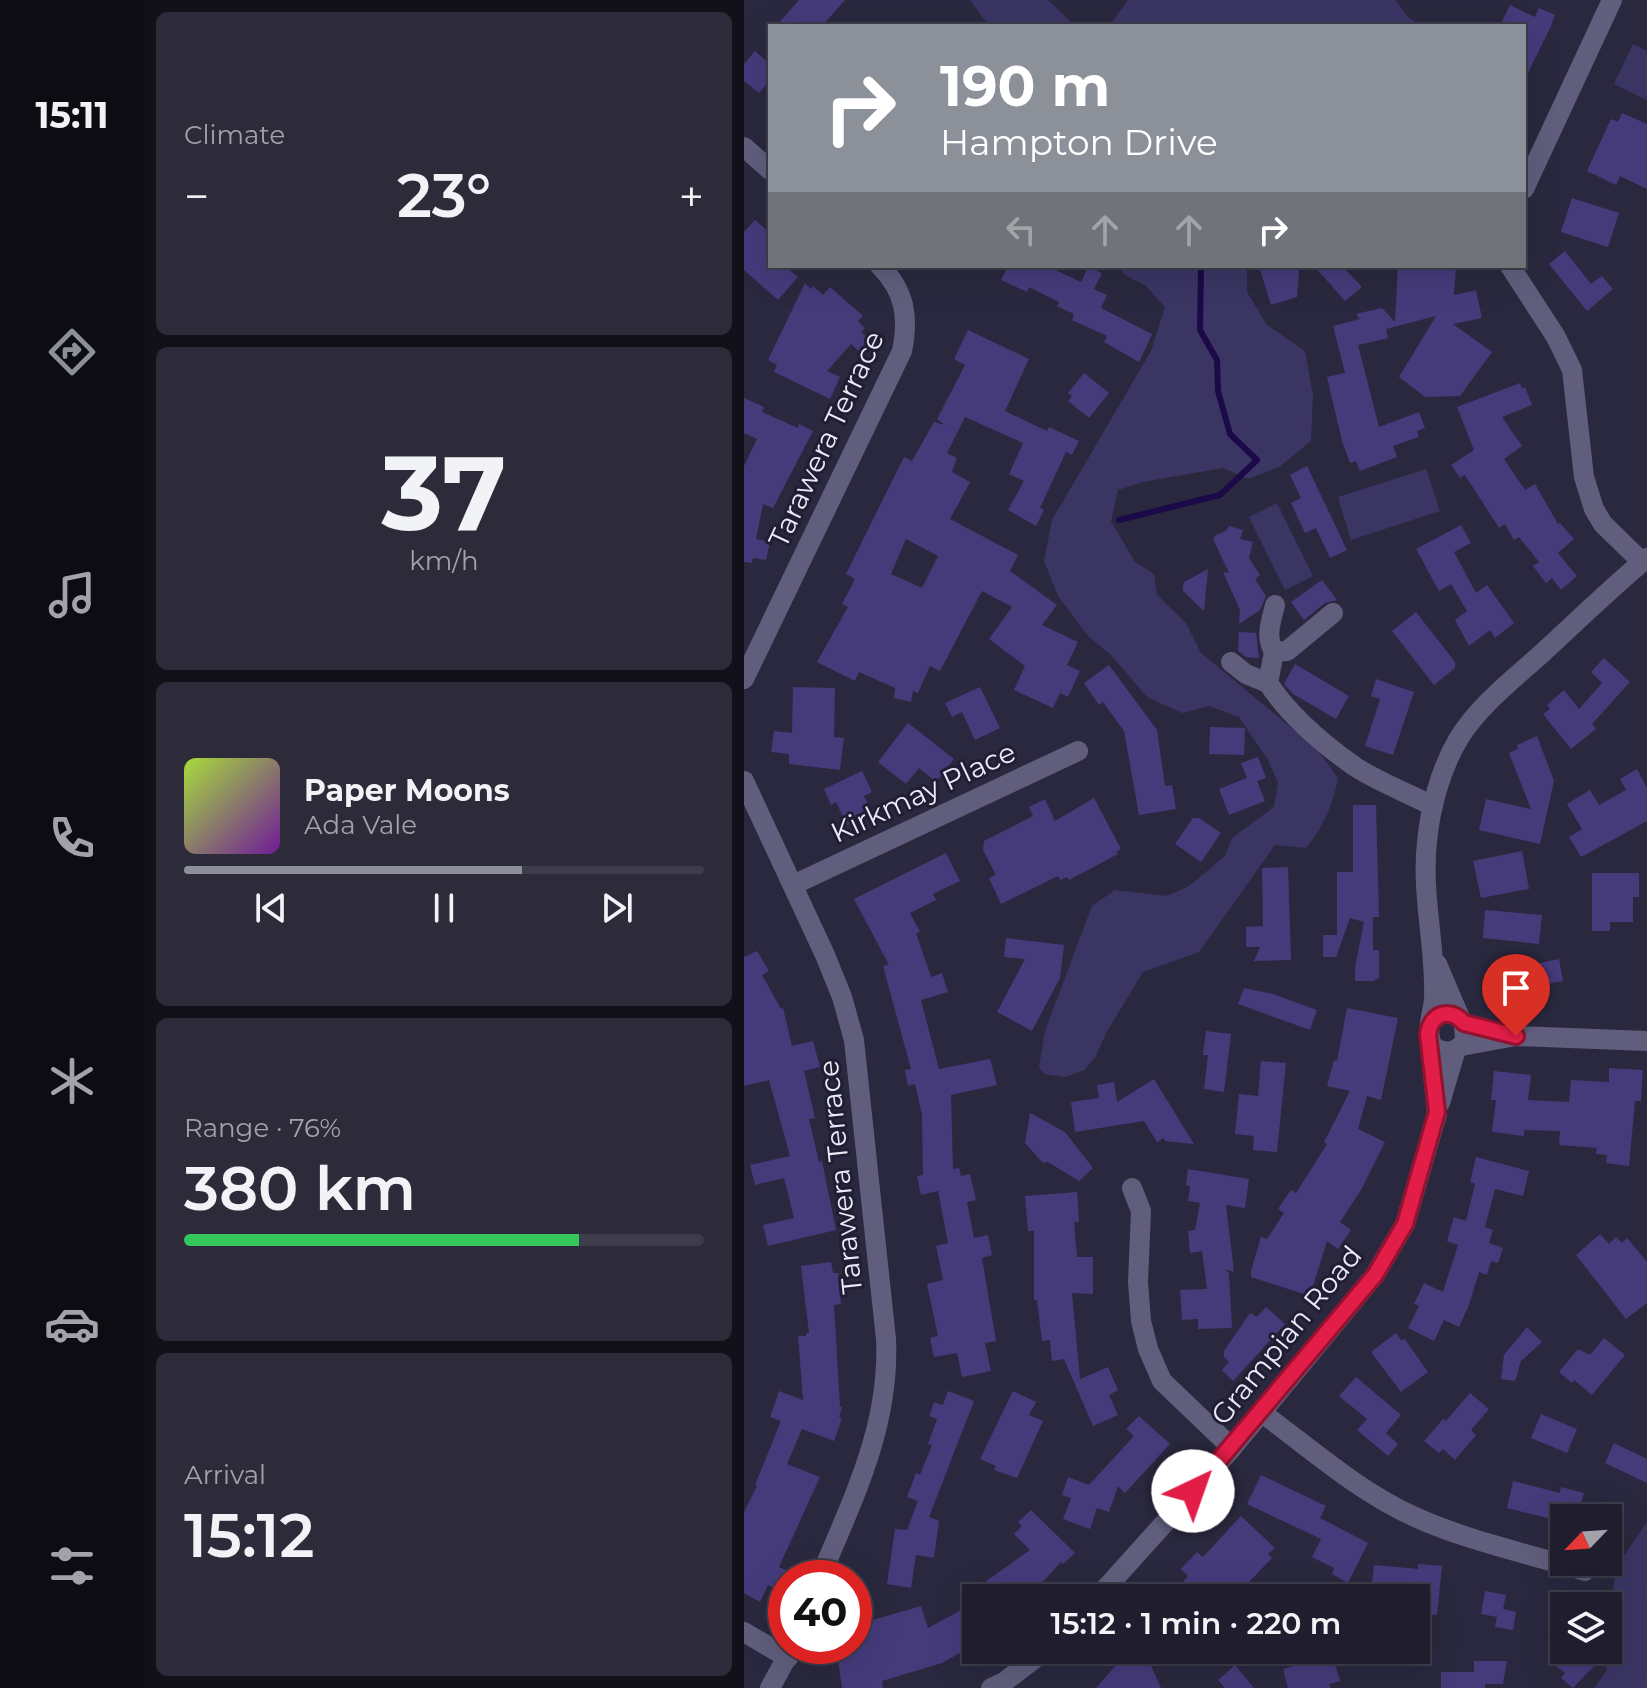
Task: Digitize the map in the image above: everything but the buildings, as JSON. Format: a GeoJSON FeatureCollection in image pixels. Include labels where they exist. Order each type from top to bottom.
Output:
{"type":"FeatureCollection","features":[{"type":"Feature","properties":{"kind":"street"},"geometry":{"type":"LineString","coordinates":[[1526,185],[1612,0]]}},
{"type":"Feature","properties":{"kind":"street"},"geometry":{"type":"LineString","coordinates":[[744,147],[768,168]]}},
{"type":"Feature","properties":{"kind":"street","name":"Tarawera Terrace"},"geometry":{"type":"LineString","coordinates":[[744,679],[902,351],[907,322],[905,307],[894,282],[882,268]]}},
{"type":"Feature","properties":{"kind":"street"},"geometry":{"type":"LineString","coordinates":[[1511,268],[1556,337],[1572,370],[1584,477],[1594,509],[1603,524],[1645,560]]}},
{"type":"Feature","properties":{"kind":"street","name":"Grampian Road"},"geometry":{"type":"LineString","coordinates":[[1437,1113],[1431,1031],[1434,957],[1425,872],[1433,806],[1445,767],[1459,738],[1488,702],[1645,560]]}},
{"type":"Feature","properties":{"kind":"street"},"geometry":{"type":"LineString","coordinates":[[1268,683],[1274,652],[1268,632],[1275,605]]}},
{"type":"Feature","properties":{"kind":"street"},"geometry":{"type":"LineString","coordinates":[[1274,652],[1287,651],[1333,613]]}},
{"type":"Feature","properties":{"kind":"street"},"geometry":{"type":"LineString","coordinates":[[1231,662],[1246,674],[1268,683],[1298,718],[1355,766],[1433,806]]}},
{"type":"Feature","properties":{"kind":"street","name":"Kirkmay Place"},"geometry":{"type":"LineString","coordinates":[[793,885],[1078,751]]}},
{"type":"Feature","properties":{"kind":"street","name":"Tarawera Terrace"},"geometry":{"type":"LineString","coordinates":[[744,781],[842,997],[854,1040],[887,1361],[883,1405],[873,1448],[827,1560]]}},
{"type":"Feature","properties":{"kind":"street","name":"Grampian Road"},"geometry":{"type":"LineString","coordinates":[[1434,957],[1462,1020]]}},
{"type":"Feature","properties":{"kind":"street"},"geometry":{"type":"LineString","coordinates":[[1516,1036],[1448,1013],[1442,1014],[1431,1031],[1439,1049],[1516,1036],[1647,1041]]}},
{"type":"Feature","properties":{"kind":"street"},"geometry":{"type":"LineString","coordinates":[[1459,1048],[1466,1035],[1462,1020]]}},
{"type":"Feature","properties":{"kind":"street","name":"Grampian Road"},"geometry":{"type":"LineString","coordinates":[[1110,1584],[1232,1448],[1375,1275],[1405,1224],[1459,1048]]}},
{"type":"Feature","properties":{"kind":"street"},"geometry":{"type":"LineString","coordinates":[[1132,1188],[1141,1211],[1138,1282],[1141,1321],[1148,1349],[1162,1381],[1232,1448]]}},
{"type":"Feature","properties":{"kind":"street"},"geometry":{"type":"LineString","coordinates":[[1262,1413],[1374,1494],[1414,1516],[1458,1533],[1550,1561]]}},
{"type":"Feature","properties":{"kind":"street"},"geometry":{"type":"LineString","coordinates":[[744,1632],[768,1642]]}},
{"type":"Feature","properties":{"kind":"street"},"geometry":{"type":"LineString","coordinates":[[770,1688],[782,1664]]}},
{"type":"Feature","properties":{"kind":"street"},"geometry":{"type":"LineString","coordinates":[[785,1688],[788,1664]]}},
{"type":"Feature","properties":{"kind":"street"},"geometry":{"type":"LineString","coordinates":[[991,1688],[1028,1664]]}},
{"type":"Feature","properties":{"kind":"shaded area"},"geometry":{"type":"Polygon","coordinates":[[[970,0],[1048,0],[1073,24],[988,24],[970,0]]]}},
{"type":"Feature","properties":{"kind":"shaded area"},"geometry":{"type":"Polygon","coordinates":[[[1128,0],[1395,0],[1407,16],[1418,24],[1110,24],[1128,0]]]}},
{"type":"Feature","properties":{"kind":"shaded area"},"geometry":{"type":"Polygon","coordinates":[[[1633,44],[1647,51],[1647,100],[1614,84],[1633,44]]]}},
{"type":"Feature","properties":{"kind":"shaded area"},"geometry":{"type":"Polygon","coordinates":[[[1120,268],[1247,268],[1247,292],[1267,325],[1305,351],[1313,395],[1311,441],[1279,467],[1248,479],[1223,468],[1143,482],[1118,490],[1111,521],[1135,562],[1154,574],[1157,595],[1186,623],[1201,653],[1317,749],[1338,778],[1327,815],[1306,848],[1275,845],[1199,952],[1143,972],[1106,1033],[1095,1058],[1084,1070],[1065,1077],[1044,1074],[1039,1067],[1045,1031],[1092,906],[1115,890],[1167,896],[1189,886],[1225,856],[1232,838],[1274,807],[1278,783],[1268,760],[1239,717],[1209,706],[1182,713],[1147,697],[1111,655],[1088,636],[1058,596],[1044,561],[1052,520],[1151,351],[1165,307],[1145,285],[1125,275],[1120,268]]]}},
{"type":"Feature","properties":{"kind":"shaded area"},"geometry":{"type":"Polygon","coordinates":[[[1426,469],[1440,511],[1351,540],[1338,497],[1426,469]]]}},
{"type":"Feature","properties":{"kind":"shaded area"},"geometry":{"type":"Polygon","coordinates":[[[1277,503],[1313,576],[1285,590],[1249,517],[1277,503]]]}},
{"type":"Feature","properties":{"kind":"shaded area"},"geometry":{"type":"Polygon","coordinates":[[[1647,1522],[1647,1688],[1594,1688],[1607,1670],[1605,1664],[1622,1664],[1622,1592],[1611,1592],[1615,1576],[1622,1576],[1622,1559],[1647,1522]]]}},
{"type":"Feature","properties":{"kind":"waterway"},"geometry":{"type":"LineString","coordinates":[[1119,520],[1220,495],[1257,460],[1230,434],[1218,391],[1217,360],[1200,330],[1201,268]]}},
{"type":"Feature","properties":{"kind":"route"},"geometry":{"type":"LineString","coordinates":[[1193,1491],[1262,1413],[1375,1275],[1405,1224],[1437,1112],[1428,1034],[1431,1022],[1448,1013],[1464,1023],[1516,1036]]}}]}
